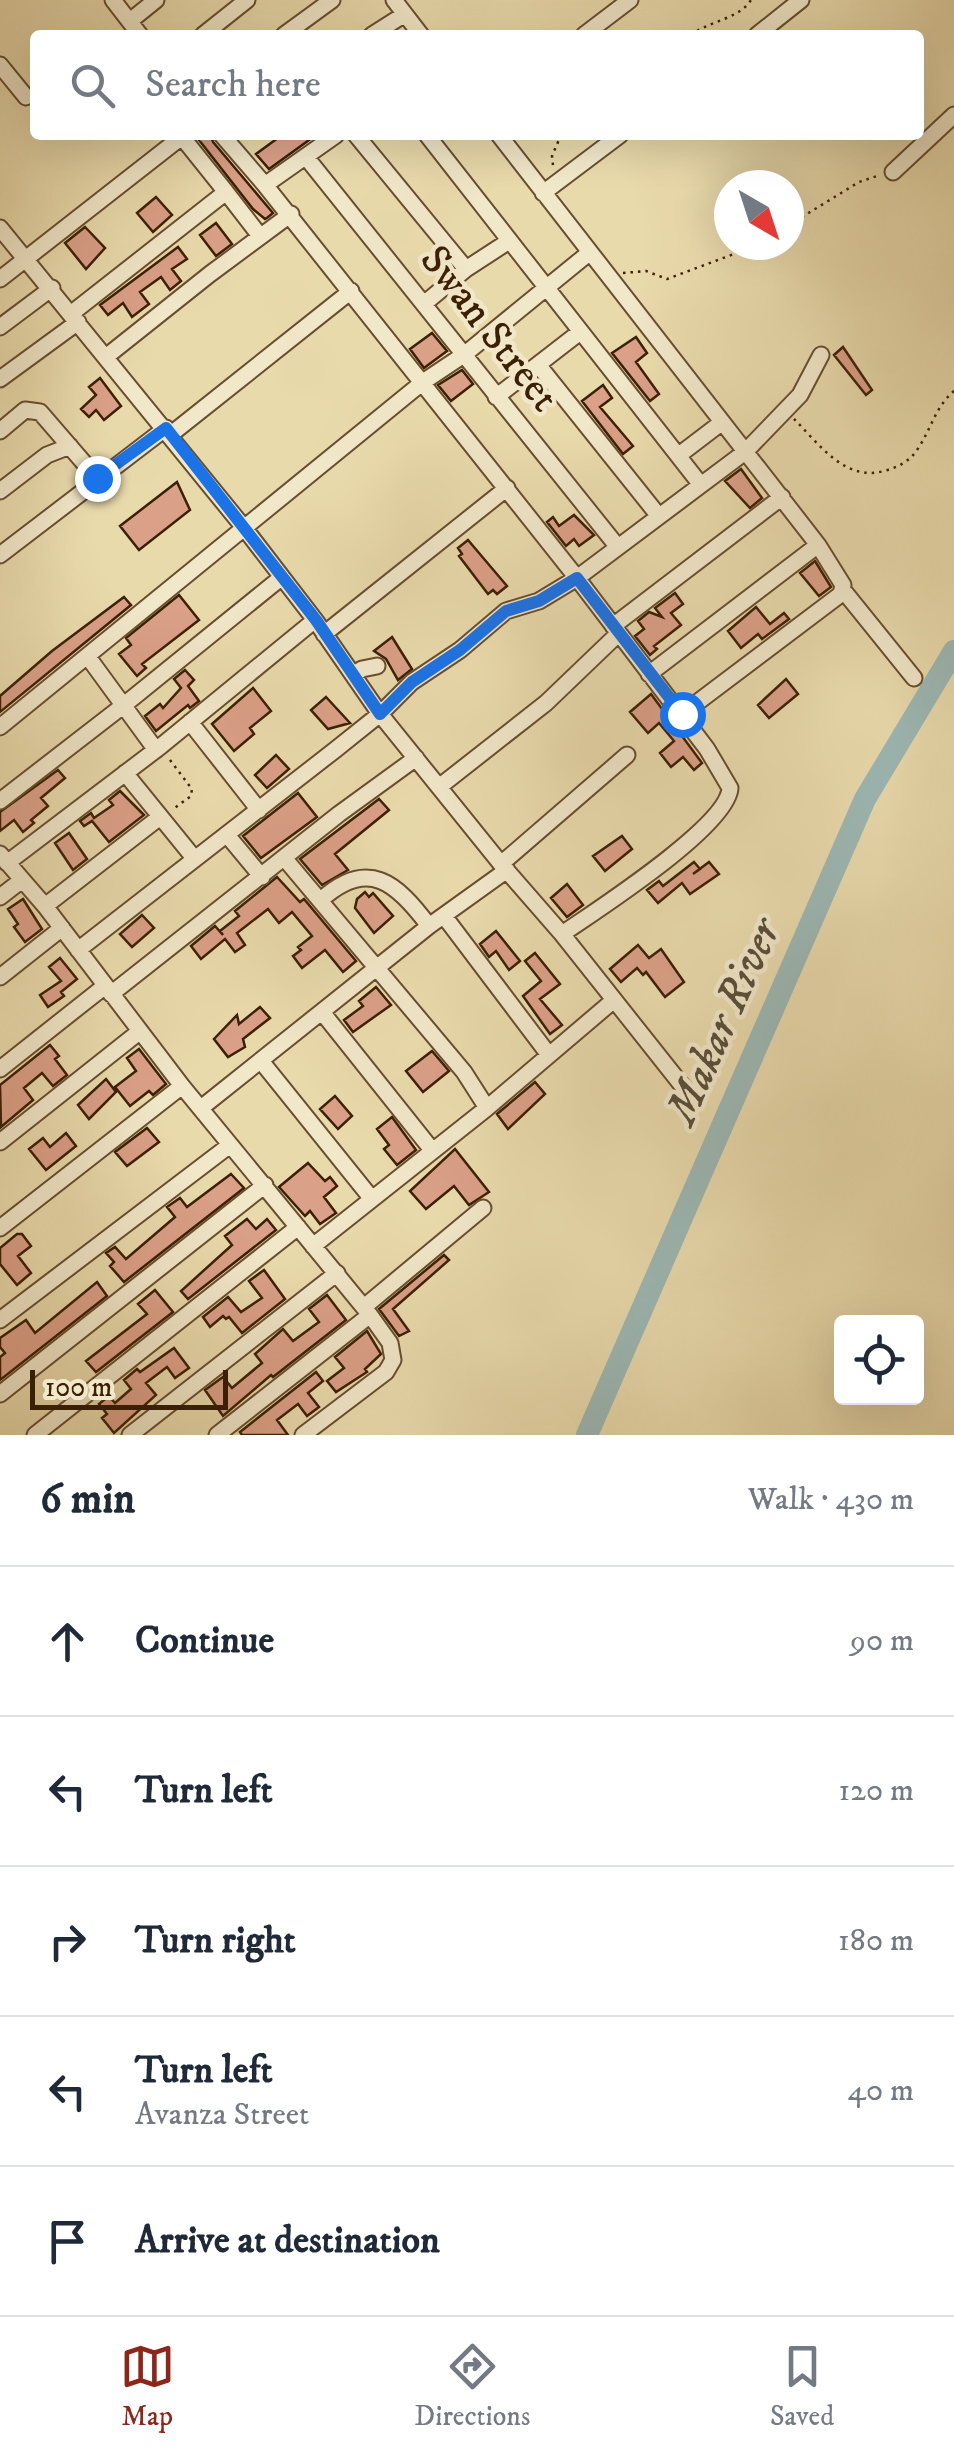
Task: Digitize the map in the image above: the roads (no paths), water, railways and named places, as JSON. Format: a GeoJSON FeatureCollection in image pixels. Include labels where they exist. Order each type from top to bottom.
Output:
{"type":"FeatureCollection","features":[{"type":"Feature","properties":{"kind":"street"},"geometry":{"type":"LineString","coordinates":[[114,0],[136,30]]}},
{"type":"Feature","properties":{"kind":"street"},"geometry":{"type":"LineString","coordinates":[[130,21],[156,0]]}},
{"type":"Feature","properties":{"kind":"street"},"geometry":{"type":"LineString","coordinates":[[209,30],[247,0]]}},
{"type":"Feature","properties":{"kind":"street"},"geometry":{"type":"LineString","coordinates":[[291,30],[332,0]]}},
{"type":"Feature","properties":{"kind":"street"},"geometry":{"type":"LineString","coordinates":[[394,0],[417,30]]}},
{"type":"Feature","properties":{"kind":"street"},"geometry":{"type":"LineString","coordinates":[[591,30],[630,0]]}},
{"type":"Feature","properties":{"kind":"street"},"geometry":{"type":"LineString","coordinates":[[764,30],[801,0]]}},
{"type":"Feature","properties":{"kind":"street"},"geometry":{"type":"LineString","coordinates":[[380,30],[405,14]]}},
{"type":"Feature","properties":{"kind":"street"},"geometry":{"type":"LineString","coordinates":[[0,64],[26,98]]}},
{"type":"Feature","properties":{"kind":"street"},"geometry":{"type":"LineString","coordinates":[[893,172],[954,115]]}},
{"type":"Feature","properties":{"kind":"street"},"geometry":{"type":"LineString","coordinates":[[0,278],[178,140]]}},
{"type":"Feature","properties":{"kind":"street"},"geometry":{"type":"LineString","coordinates":[[186,140],[260,236]]}},
{"type":"Feature","properties":{"kind":"street"},"geometry":{"type":"LineString","coordinates":[[232,140],[577,578],[682,714],[727,780],[730,797],[724,808],[692,840],[562,934]]}},
{"type":"Feature","properties":{"kind":"street"},"geometry":{"type":"LineString","coordinates":[[265,186],[329,140]]}},
{"type":"Feature","properties":{"kind":"street"},"geometry":{"type":"LineString","coordinates":[[360,140],[466,269]]}},
{"type":"Feature","properties":{"kind":"street"},"geometry":{"type":"LineString","coordinates":[[432,140],[701,484]]}},
{"type":"Feature","properties":{"kind":"street"},"geometry":{"type":"LineString","coordinates":[[503,140],[818,545],[836,570],[843,590],[914,678]]}},
{"type":"Feature","properties":{"kind":"street"},"geometry":{"type":"LineString","coordinates":[[543,193],[613,140]]}},
{"type":"Feature","properties":{"kind":"street","name":"Swan Street"},"geometry":{"type":"LineString","coordinates":[[306,156],[616,546]]}},
{"type":"Feature","properties":{"kind":"street"},"geometry":{"type":"LineString","coordinates":[[0,379],[226,192]]}},
{"type":"Feature","properties":{"kind":"street"},"geometry":{"type":"LineString","coordinates":[[107,356],[291,214]]}},
{"type":"Feature","properties":{"kind":"street"},"geometry":{"type":"LineString","coordinates":[[0,228],[245,529],[380,714],[692,1098]]}},
{"type":"Feature","properties":{"kind":"street"},"geometry":{"type":"LineString","coordinates":[[425,303],[508,241]]}},
{"type":"Feature","properties":{"kind":"street"},"geometry":{"type":"LineString","coordinates":[[0,727],[423,382],[464,354],[589,253]]}},
{"type":"Feature","properties":{"kind":"street"},"geometry":{"type":"LineString","coordinates":[[0,326],[52,288]]}},
{"type":"Feature","properties":{"kind":"street"},"geometry":{"type":"LineString","coordinates":[[0,555],[97,478],[168,432],[351,291]]}},
{"type":"Feature","properties":{"kind":"street"},"geometry":{"type":"LineString","coordinates":[[496,396],[580,332]]}},
{"type":"Feature","properties":{"kind":"street"},"geometry":{"type":"LineString","coordinates":[[78,950],[506,611],[539,601],[577,578],[745,452],[786,411],[812,376],[821,355]]}},
{"type":"Feature","properties":{"kind":"street"},"geometry":{"type":"LineString","coordinates":[[538,366],[658,515]]}},
{"type":"Feature","properties":{"kind":"street"},"geometry":{"type":"LineString","coordinates":[[0,430],[25,410],[33,410],[49,420],[97,478]]}},
{"type":"Feature","properties":{"kind":"street"},"geometry":{"type":"LineString","coordinates":[[679,454],[722,423]]}},
{"type":"Feature","properties":{"kind":"street"},"geometry":{"type":"LineString","coordinates":[[0,491],[47,455],[70,446]]}},
{"type":"Feature","properties":{"kind":"street"},"geometry":{"type":"LineString","coordinates":[[302,1435],[390,1366],[394,1351],[367,1311],[182,1086],[4,858],[125,773],[506,488]]}},
{"type":"Feature","properties":{"kind":"street"},"geometry":{"type":"LineString","coordinates":[[440,787],[546,703],[616,630],[782,498]]}},
{"type":"Feature","properties":{"kind":"street"},"geometry":{"type":"LineString","coordinates":[[649,674],[818,545]]}},
{"type":"Feature","properties":{"kind":"street"},"geometry":{"type":"LineString","coordinates":[[0,801],[282,577]]}},
{"type":"Feature","properties":{"kind":"street"},"geometry":{"type":"LineString","coordinates":[[682,714],[843,590]]}},
{"type":"Feature","properties":{"kind":"street"},"geometry":{"type":"LineString","coordinates":[[88,657],[158,748]]}},
{"type":"Feature","properties":{"kind":"street"},"geometry":{"type":"LineString","coordinates":[[353,675],[377,666]]}},
{"type":"Feature","properties":{"kind":"street"},"geometry":{"type":"LineString","coordinates":[[190,722],[259,810]]}},
{"type":"Feature","properties":{"kind":"street"},"geometry":{"type":"LineString","coordinates":[[201,1108],[504,867],[627,755]]}},
{"type":"Feature","properties":{"kind":"street"},"geometry":{"type":"LineString","coordinates":[[0,1069],[262,877],[416,758]]}},
{"type":"Feature","properties":{"kind":"street"},"geometry":{"type":"LineString","coordinates":[[125,773],[194,858]]}},
{"type":"Feature","properties":{"kind":"street"},"geometry":{"type":"LineString","coordinates":[[45,906],[160,817]]}},
{"type":"Feature","properties":{"kind":"street"},"geometry":{"type":"LineString","coordinates":[[227,835],[262,877]]}},
{"type":"Feature","properties":{"kind":"street"},"geometry":{"type":"LineString","coordinates":[[285,859],[464,1072],[487,1108]]}},
{"type":"Feature","properties":{"kind":"street"},"geometry":{"type":"LineString","coordinates":[[321,900],[345,882],[374,876],[408,900],[429,926]]}},
{"type":"Feature","properties":{"kind":"street"},"geometry":{"type":"LineString","coordinates":[[0,897],[22,880]]}},
{"type":"Feature","properties":{"kind":"street"},"geometry":{"type":"LineString","coordinates":[[444,916],[549,1054]]}},
{"type":"Feature","properties":{"kind":"street"},"geometry":{"type":"LineString","coordinates":[[0,977],[62,928]]}},
{"type":"Feature","properties":{"kind":"street"},"geometry":{"type":"LineString","coordinates":[[313,1246],[487,1108],[614,1000]]}},
{"type":"Feature","properties":{"kind":"street"},"geometry":{"type":"LineString","coordinates":[[322,1012],[432,1150]]}},
{"type":"Feature","properties":{"kind":"street"},"geometry":{"type":"LineString","coordinates":[[0,1142],[139,1032]]}},
{"type":"Feature","properties":{"kind":"street"},"geometry":{"type":"LineString","coordinates":[[261,1061],[372,1199]]}},
{"type":"Feature","properties":{"kind":"street"},"geometry":{"type":"LineString","coordinates":[[0,1228],[182,1086]]}},
{"type":"Feature","properties":{"kind":"street"},"geometry":{"type":"LineString","coordinates":[[0,1320],[230,1145]]}},
{"type":"Feature","properties":{"kind":"street"},"geometry":{"type":"LineString","coordinates":[[0,1394],[265,1186]]}},
{"type":"Feature","properties":{"kind":"street"},"geometry":{"type":"LineString","coordinates":[[217,1435],[484,1208]]}},
{"type":"Feature","properties":{"kind":"street"},"geometry":{"type":"LineString","coordinates":[[35,1435],[298,1227]]}},
{"type":"Feature","properties":{"kind":"street"},"geometry":{"type":"LineString","coordinates":[[130,1435],[337,1274]]}},
{"type":"Feature","properties":{"kind":"waterway","name":"Makar River"},"geometry":{"type":"LineString","coordinates":[[587,1435],[865,799],[954,651]]}}]}
